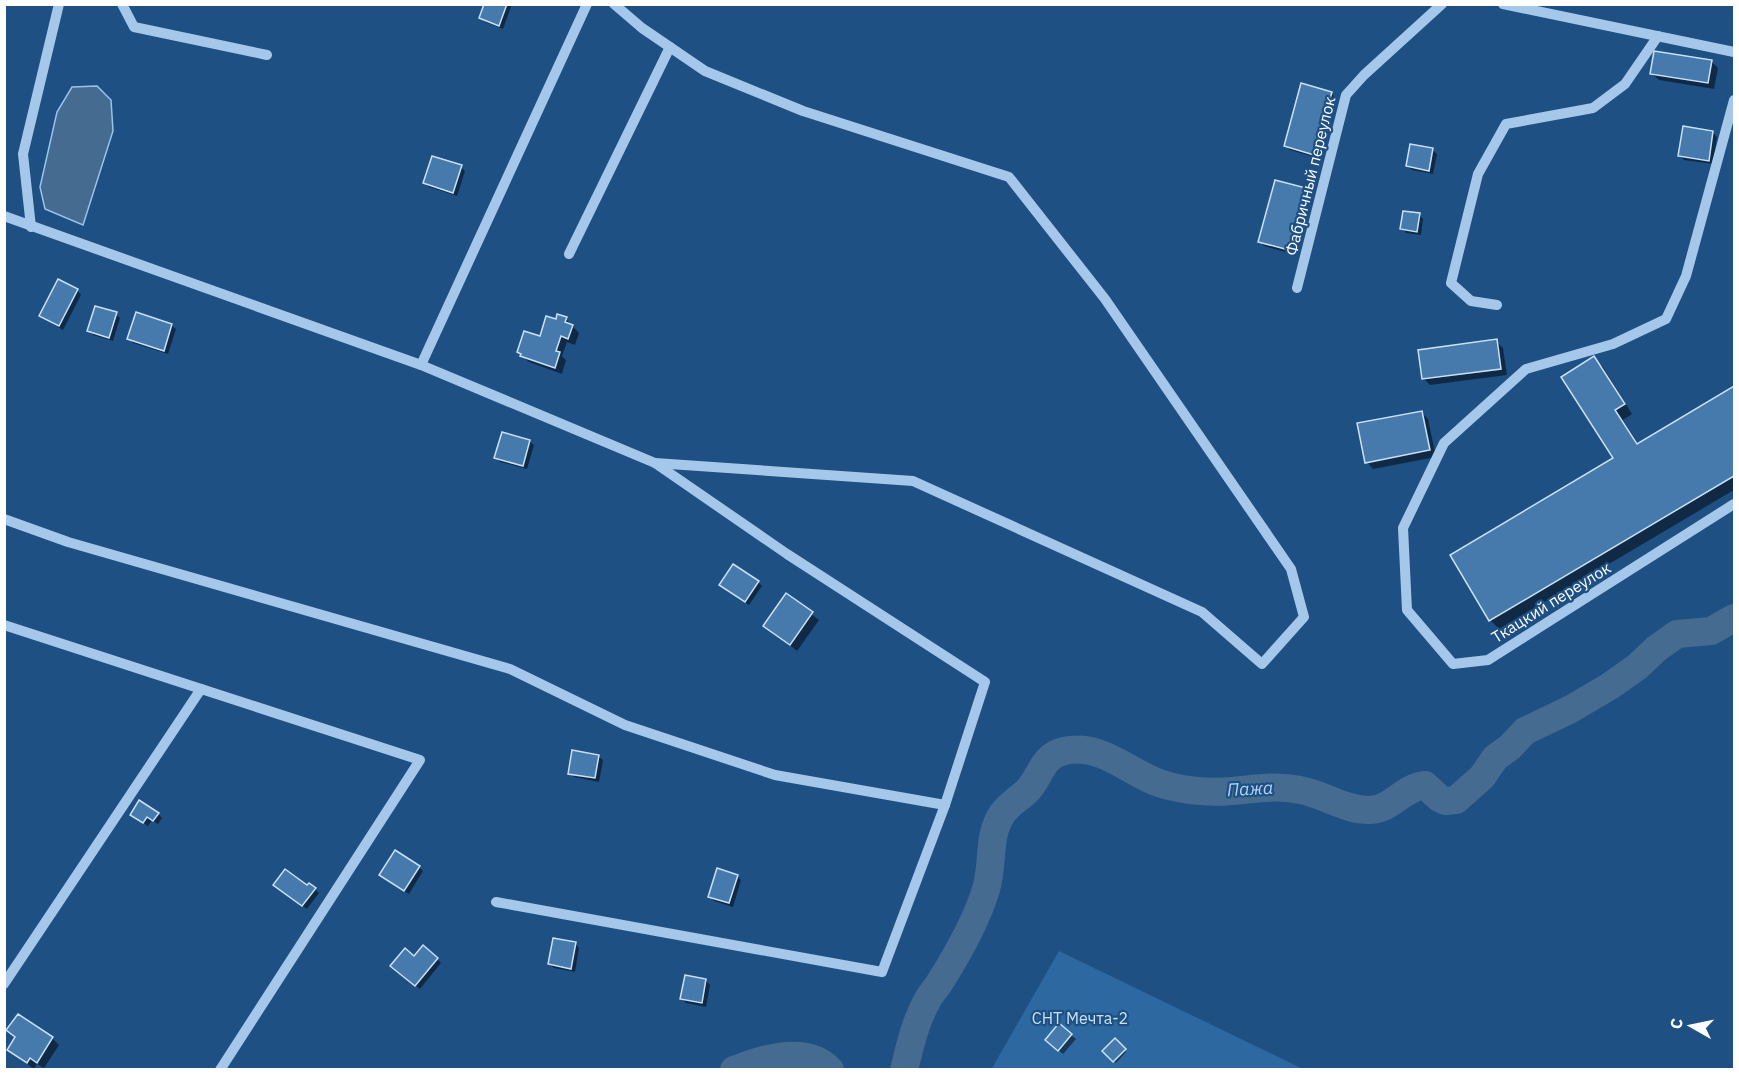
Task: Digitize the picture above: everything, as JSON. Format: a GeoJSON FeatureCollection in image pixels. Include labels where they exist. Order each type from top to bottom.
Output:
{"type":"FeatureCollection","features":[{"type":"Feature","properties":{"kind":"street"},"geometry":{"type":"LineString","coordinates":[[31,227],[23,154],[58,4]]}},
{"type":"Feature","properties":{"kind":"street"},"geometry":{"type":"LineString","coordinates":[[122,4],[134,27],[267,55]]}},
{"type":"Feature","properties":{"kind":"street"},"geometry":{"type":"LineString","coordinates":[[421,366],[587,4]]}},
{"type":"Feature","properties":{"kind":"street"},"geometry":{"type":"LineString","coordinates":[[614,4],[642,28],[705,71],[803,111],[1009,177],[1105,299],[1291,569],[1304,617],[1262,664],[1202,612],[913,481],[655,463]]}},
{"type":"Feature","properties":{"kind":"street"},"geometry":{"type":"LineString","coordinates":[[1429,17],[1430,4]]}},
{"type":"Feature","properties":{"kind":"street","name":"Фабричный переулок"},"geometry":{"type":"LineString","coordinates":[[1297,288],[1346,95],[1364,75],[1442,4]]}},
{"type":"Feature","properties":{"kind":"street"},"geometry":{"type":"LineString","coordinates":[[1503,4],[1734,52]]}},
{"type":"Feature","properties":{"kind":"street"},"geometry":{"type":"LineString","coordinates":[[1497,305],[1471,301],[1451,283],[1478,174],[1506,124],[1593,108],[1625,84],[1658,36]]}},
{"type":"Feature","properties":{"kind":"street"},"geometry":{"type":"LineString","coordinates":[[569,254],[670,47]]}},
{"type":"Feature","properties":{"kind":"street","name":"Ткацкий переулок"},"geometry":{"type":"LineString","coordinates":[[1734,100],[1731,123],[1686,276],[1666,318],[1613,344],[1526,369],[1444,443],[1403,528],[1407,610],[1453,664],[1488,660],[1734,504]]}},
{"type":"Feature","properties":{"kind":"street"},"geometry":{"type":"LineString","coordinates":[[4,216],[421,366],[655,463],[787,554],[985,682],[945,805],[882,972],[496,902]]}},
{"type":"Feature","properties":{"kind":"street"},"geometry":{"type":"LineString","coordinates":[[4,519],[68,542],[510,669],[625,725],[775,775],[945,805]]}},
{"type":"Feature","properties":{"kind":"street"},"geometry":{"type":"LineString","coordinates":[[4,625],[420,760],[220,1070]]}},
{"type":"Feature","properties":{"kind":"street"},"geometry":{"type":"LineString","coordinates":[[4,984],[201,688]]}},
{"type":"Feature","properties":{"kind":"green space","name":"СНТ Мечта-2"},"geometry":{"type":"Polygon","coordinates":[[[1059,951],[1303,1069],[991,1070],[1059,951]]]}},
{"type":"Feature","properties":{"kind":"shaded area"},"geometry":{"type":"Polygon","coordinates":[[[97,86],[111,100],[113,131],[83,225],[45,209],[40,187],[57,112],[72,87],[97,86]]]}},
{"type":"Feature","properties":{"kind":"building"},"geometry":{"type":"Polygon","coordinates":[[[484,4],[507,4],[499,26],[479,18],[484,4]]]}},
{"type":"Feature","properties":{"kind":"building"},"geometry":{"type":"Polygon","coordinates":[[[1654,51],[1712,60],[1708,83],[1650,74],[1654,51]]]}},
{"type":"Feature","properties":{"kind":"building"},"geometry":{"type":"Polygon","coordinates":[[[1301,83],[1332,92],[1314,155],[1284,146],[1301,83]]]}},
{"type":"Feature","properties":{"kind":"building"},"geometry":{"type":"Polygon","coordinates":[[[1683,126],[1713,131],[1709,161],[1678,156],[1683,126]]]}},
{"type":"Feature","properties":{"kind":"building"},"geometry":{"type":"Polygon","coordinates":[[[1410,144],[1433,148],[1429,171],[1406,166],[1410,144]]]}},
{"type":"Feature","properties":{"kind":"building"},"geometry":{"type":"Polygon","coordinates":[[[432,156],[462,165],[453,193],[423,183],[432,156]]]}},
{"type":"Feature","properties":{"kind":"building"},"geometry":{"type":"Polygon","coordinates":[[[1275,180],[1306,188],[1289,250],[1258,242],[1275,180]]]}},
{"type":"Feature","properties":{"kind":"building"},"geometry":{"type":"Polygon","coordinates":[[[1403,211],[1420,213],[1417,232],[1400,229],[1403,211]]]}},
{"type":"Feature","properties":{"kind":"building"},"geometry":{"type":"Polygon","coordinates":[[[58,279],[78,289],[59,326],[39,316],[58,279]]]}},
{"type":"Feature","properties":{"kind":"building"},"geometry":{"type":"Polygon","coordinates":[[[95,306],[117,312],[109,338],[87,331],[95,306]]]}},
{"type":"Feature","properties":{"kind":"building"},"geometry":{"type":"Polygon","coordinates":[[[136,312],[172,324],[164,351],[127,339],[136,312]]]}},
{"type":"Feature","properties":{"kind":"building"},"geometry":{"type":"Polygon","coordinates":[[[557,314],[567,317],[565,322],[573,325],[568,339],[561,336],[556,351],[560,352],[555,368],[520,356],[521,354],[517,352],[524,331],[540,336],[546,316],[556,319],[557,314]]]}},
{"type":"Feature","properties":{"kind":"building"},"geometry":{"type":"Polygon","coordinates":[[[1497,339],[1501,369],[1422,379],[1418,350],[1497,339]]]}},
{"type":"Feature","properties":{"kind":"building"},"geometry":{"type":"Polygon","coordinates":[[[1594,356],[1625,404],[1615,410],[1637,444],[1734,386],[1734,476],[1489,621],[1450,555],[1613,458],[1561,377],[1594,356]]]}},
{"type":"Feature","properties":{"kind":"building"},"geometry":{"type":"Polygon","coordinates":[[[1422,411],[1430,450],[1365,463],[1357,423],[1422,411]]]}},
{"type":"Feature","properties":{"kind":"building"},"geometry":{"type":"Polygon","coordinates":[[[502,432],[530,440],[523,466],[494,458],[502,432]]]}},
{"type":"Feature","properties":{"kind":"building"},"geometry":{"type":"Polygon","coordinates":[[[733,564],[759,581],[745,602],[719,585],[733,564]]]}},
{"type":"Feature","properties":{"kind":"building"},"geometry":{"type":"Polygon","coordinates":[[[786,593],[813,612],[790,645],[763,626],[786,593]]]}},
{"type":"Feature","properties":{"kind":"building"},"geometry":{"type":"Polygon","coordinates":[[[572,750],[599,755],[595,778],[568,774],[572,750]]]}},
{"type":"Feature","properties":{"kind":"building"},"geometry":{"type":"Polygon","coordinates":[[[139,800],[159,813],[153,821],[147,817],[143,823],[130,815],[139,800]]]}},
{"type":"Feature","properties":{"kind":"building"},"geometry":{"type":"Polygon","coordinates":[[[395,850],[420,866],[404,891],[379,875],[395,850]]]}},
{"type":"Feature","properties":{"kind":"building"},"geometry":{"type":"Polygon","coordinates":[[[717,868],[738,875],[729,903],[708,897],[717,868]]]}},
{"type":"Feature","properties":{"kind":"building"},"geometry":{"type":"Polygon","coordinates":[[[285,869],[307,885],[309,883],[316,888],[302,906],[273,885],[285,869]]]}},
{"type":"Feature","properties":{"kind":"building"},"geometry":{"type":"Polygon","coordinates":[[[553,938],[576,942],[571,969],[548,964],[553,938]]]}},
{"type":"Feature","properties":{"kind":"building"},"geometry":{"type":"Polygon","coordinates":[[[423,945],[438,958],[415,986],[390,966],[405,948],[414,956],[423,945]]]}},
{"type":"Feature","properties":{"kind":"building"},"geometry":{"type":"Polygon","coordinates":[[[685,975],[706,979],[702,1003],[680,999],[685,975]]]}},
{"type":"Feature","properties":{"kind":"building"},"geometry":{"type":"Polygon","coordinates":[[[18,1014],[53,1037],[37,1063],[30,1058],[27,1063],[7,1050],[15,1037],[6,1030],[18,1014]]]}},
{"type":"Feature","properties":{"kind":"building"},"geometry":{"type":"Polygon","coordinates":[[[1059,1023],[1072,1034],[1058,1051],[1045,1040],[1059,1023]]]}},
{"type":"Feature","properties":{"kind":"building"},"geometry":{"type":"Polygon","coordinates":[[[1115,1038],[1126,1049],[1113,1062],[1102,1051],[1115,1038]]]}},
{"type":"Feature","properties":{"kind":"waterway","name":"Пажа"},"geometry":{"type":"LineString","coordinates":[[904,1070],[919,1017],[928,998],[960,949],[982,901],[988,880],[992,841],[997,823],[1002,814],[1028,790],[1051,757],[1064,751],[1092,752],[1169,786],[1217,792],[1266,788],[1291,789],[1369,810],[1384,806],[1410,790],[1425,785],[1445,801],[1456,800],[1482,777],[1495,758],[1510,747],[1525,731],[1571,709],[1610,686],[1677,634],[1711,631],[1734,618]]}},
{"type":"Feature","properties":{"kind":"waterway","name":"Пажа"},"geometry":{"type":"LineString","coordinates":[[734,1070],[783,1056],[809,1057],[830,1070]]}}]}
